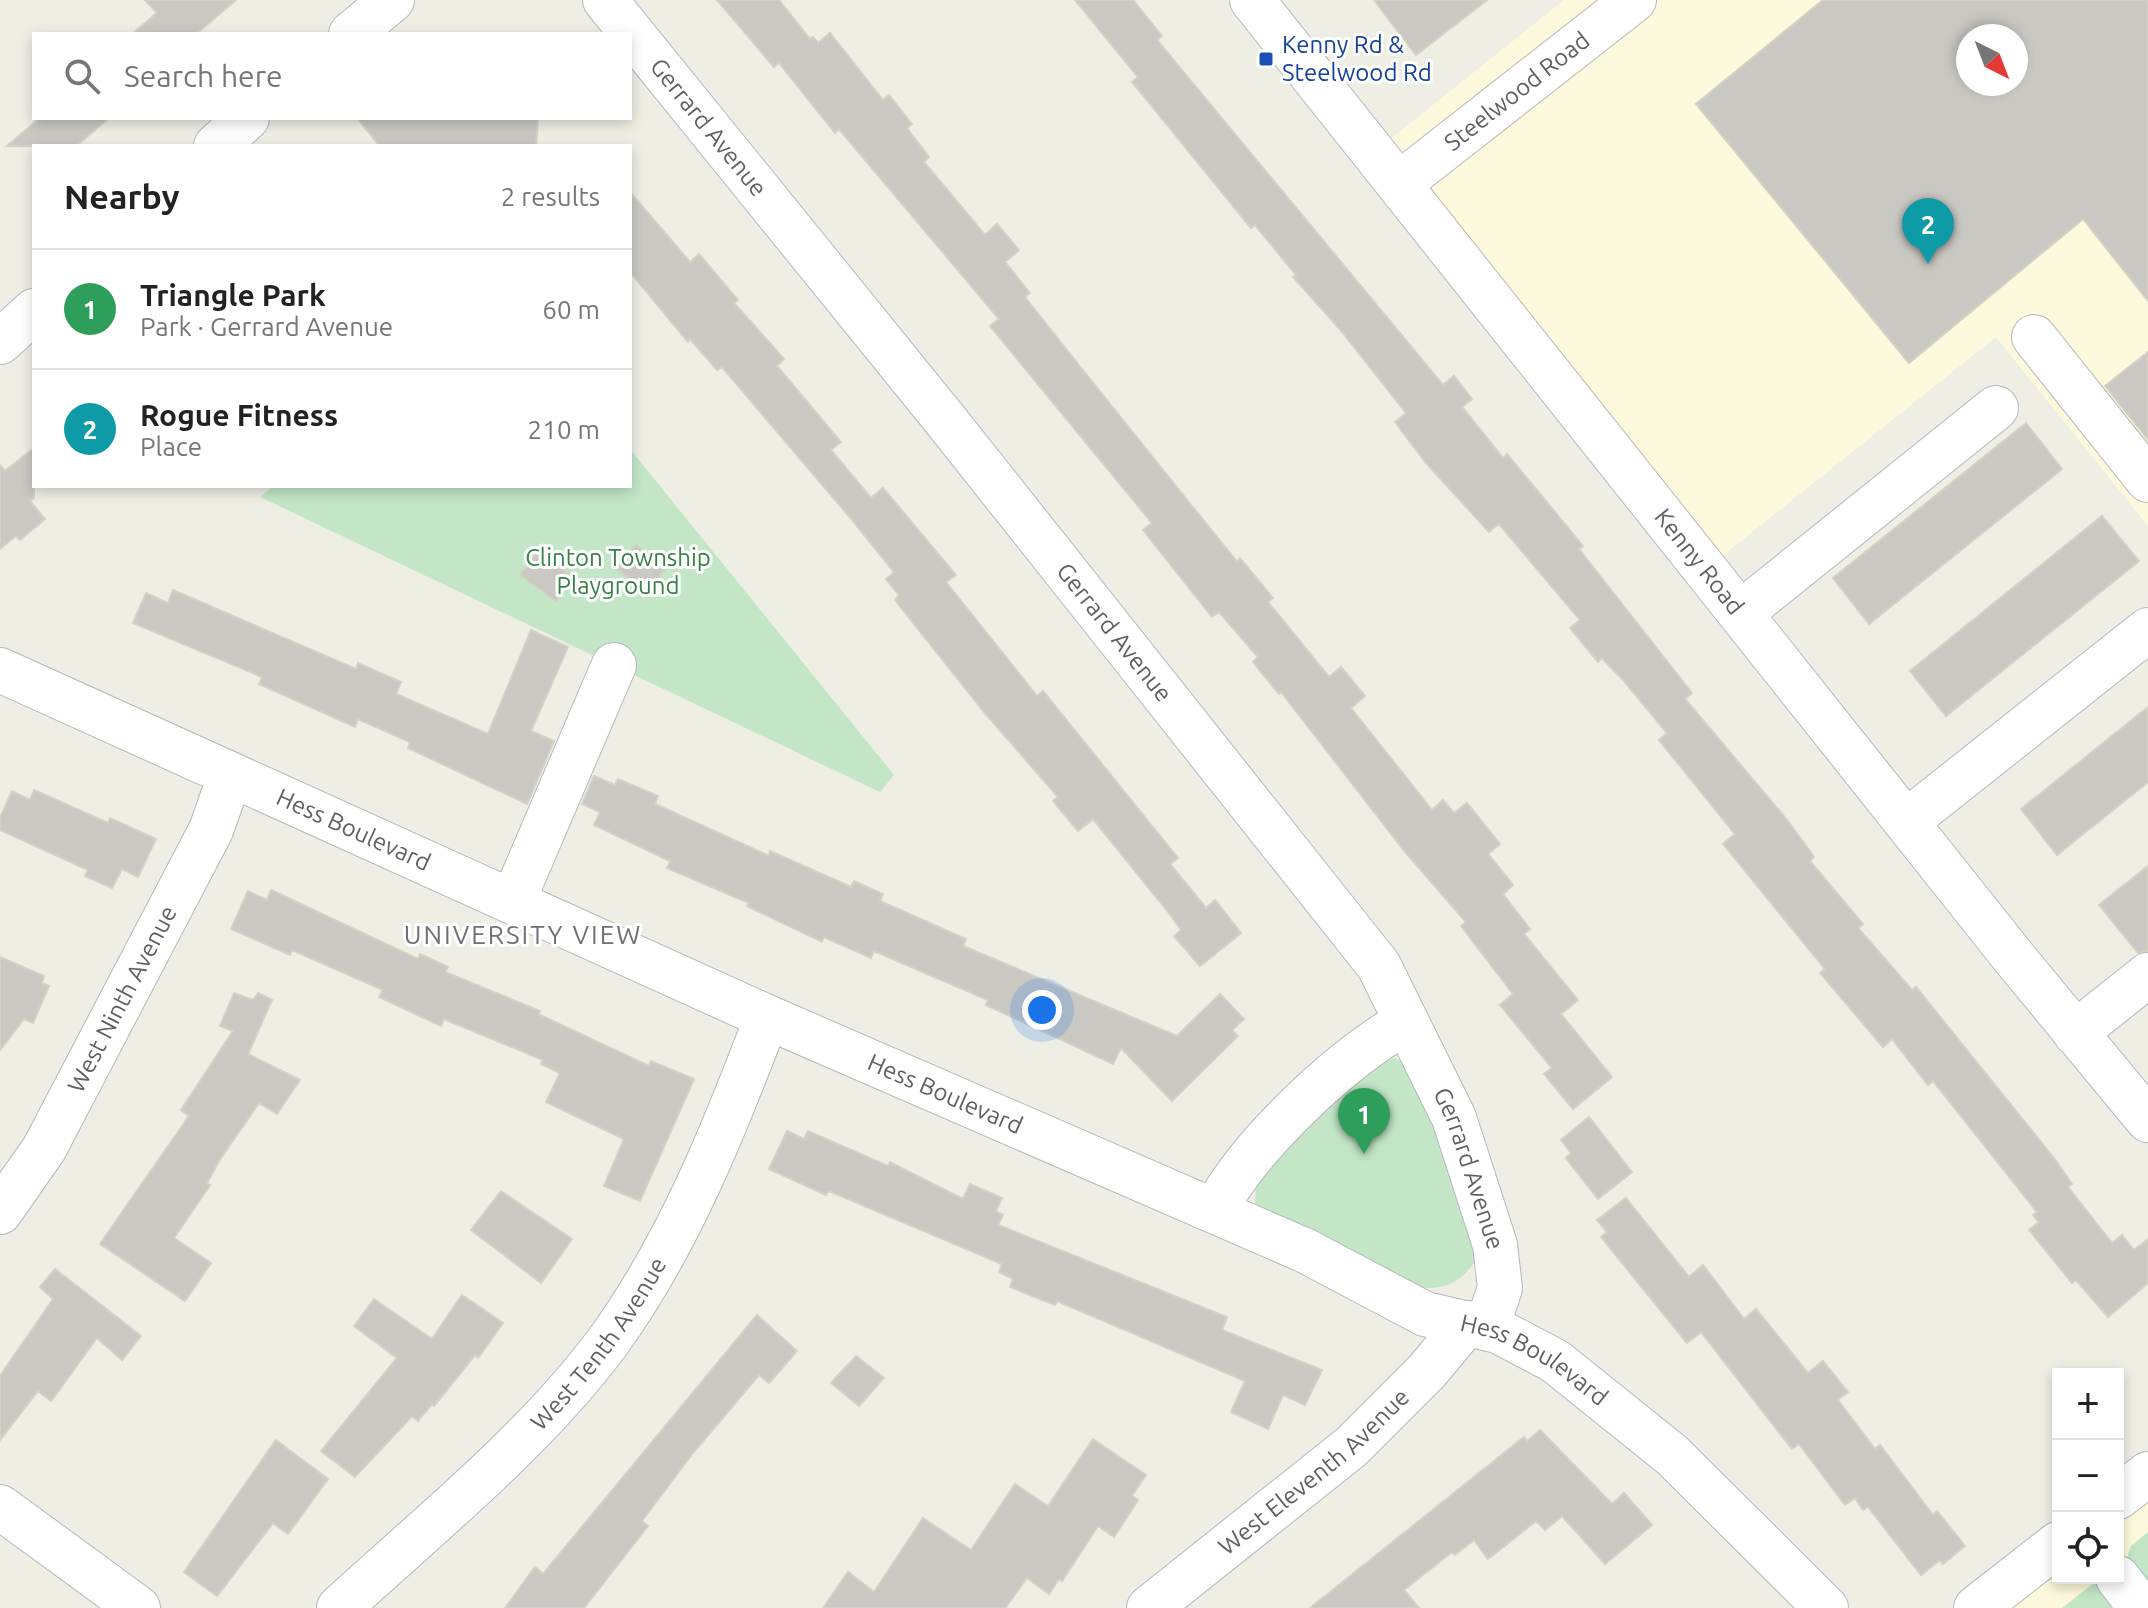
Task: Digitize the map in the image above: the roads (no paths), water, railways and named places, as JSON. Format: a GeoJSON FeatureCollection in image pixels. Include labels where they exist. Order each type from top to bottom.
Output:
{"type":"FeatureCollection","features":[{"type":"Feature","properties":{"kind":"street"},"geometry":{"type":"LineString","coordinates":[[353,32],[392,0]]}},
{"type":"Feature","properties":{"kind":"street","name":"Gerrard Avenue"},"geometry":{"type":"LineString","coordinates":[[605,0],[631,32]]}},
{"type":"Feature","properties":{"kind":"street","name":"Kenny Road"},"geometry":{"type":"LineString","coordinates":[[1252,0],[2075,1033],[2148,1120]]}},
{"type":"Feature","properties":{"kind":"street","name":"Steelwood Road"},"geometry":{"type":"LineString","coordinates":[[1399,184],[1634,0]]}},
{"type":"Feature","properties":{"kind":"street","name":"Gerrard Avenue"},"geometry":{"type":"LineString","coordinates":[[632,33],[947,422],[1379,966],[1454,1118],[1495,1245],[1500,1288],[1477,1325]]}},
{"type":"Feature","properties":{"kind":"street"},"geometry":{"type":"LineString","coordinates":[[218,144],[245,120]]}},
{"type":"Feature","properties":{"kind":"street"},"geometry":{"type":"LineString","coordinates":[[0,342],[32,313]]}},
{"type":"Feature","properties":{"kind":"street"},"geometry":{"type":"LineString","coordinates":[[2034,337],[2148,480]]}},
{"type":"Feature","properties":{"kind":"street"},"geometry":{"type":"LineString","coordinates":[[1742,612],[1996,408]]}},
{"type":"Feature","properties":{"kind":"street"},"geometry":{"type":"LineString","coordinates":[[1907,821],[2148,630]]}},
{"type":"Feature","properties":{"kind":"street"},"geometry":{"type":"LineString","coordinates":[[513,901],[614,665]]}},
{"type":"Feature","properties":{"kind":"street","name":"Hess Boulevard"},"geometry":{"type":"LineString","coordinates":[[0,670],[767,1017],[1306,1251],[1425,1314],[1477,1325],[1555,1361],[1672,1455],[1826,1608]]}},
{"type":"Feature","properties":{"kind":"street","name":"West Ninth Avenue"},"geometry":{"type":"LineString","coordinates":[[0,1212],[44,1149],[211,830],[230,776]]}},
{"type":"Feature","properties":{"kind":"street"},"geometry":{"type":"LineString","coordinates":[[2075,1033],[2148,975]]}},
{"type":"Feature","properties":{"kind":"street","name":"West Tenth Avenue"},"geometry":{"type":"LineString","coordinates":[[339,1608],[498,1461],[554,1405],[607,1343],[659,1261],[735,1104],[767,1017]]}},
{"type":"Feature","properties":{"kind":"street"},"geometry":{"type":"LineString","coordinates":[[1215,1210],[1231,1180],[1298,1108],[1368,1043],[1406,1022]]}},
{"type":"Feature","properties":{"kind":"street","name":"West Eleventh Avenue"},"geometry":{"type":"LineString","coordinates":[[1149,1608],[1351,1447],[1477,1325]]}},
{"type":"Feature","properties":{"kind":"street"},"geometry":{"type":"LineString","coordinates":[[2124,1492],[2148,1474]]}},
{"type":"Feature","properties":{"kind":"street"},"geometry":{"type":"LineString","coordinates":[[0,1507],[138,1608]]}},
{"type":"Feature","properties":{"kind":"street"},"geometry":{"type":"LineString","coordinates":[[1988,1604],[2052,1549]]}},
{"type":"Feature","properties":{"kind":"street"},"geometry":{"type":"LineString","coordinates":[[2123,1584],[2141,1608]]}},
{"type":"Feature","properties":{"kind":"place","name":"Kenny Rd & Steelwood Rd"},"geometry":{"type":"Point","coordinates":[1266,59]}},
{"type":"Feature","properties":{"kind":"place","name":"Rogue Fitness"},"geometry":{"type":"Point","coordinates":[1928,264]}},
{"type":"Feature","properties":{"kind":"place","name":"Triangle Park"},"geometry":{"type":"Point","coordinates":[1364,1154]}},
{"type":"Feature","properties":{"kind":"district","name":"UNIVERSITY VIEW"},"geometry":{"type":"Point","coordinates":[523,935]}},
{"type":"Feature","properties":{"kind":"park label","name":"Clinton Township Playground"},"geometry":{"type":"Point","coordinates":[618,572]}}]}
